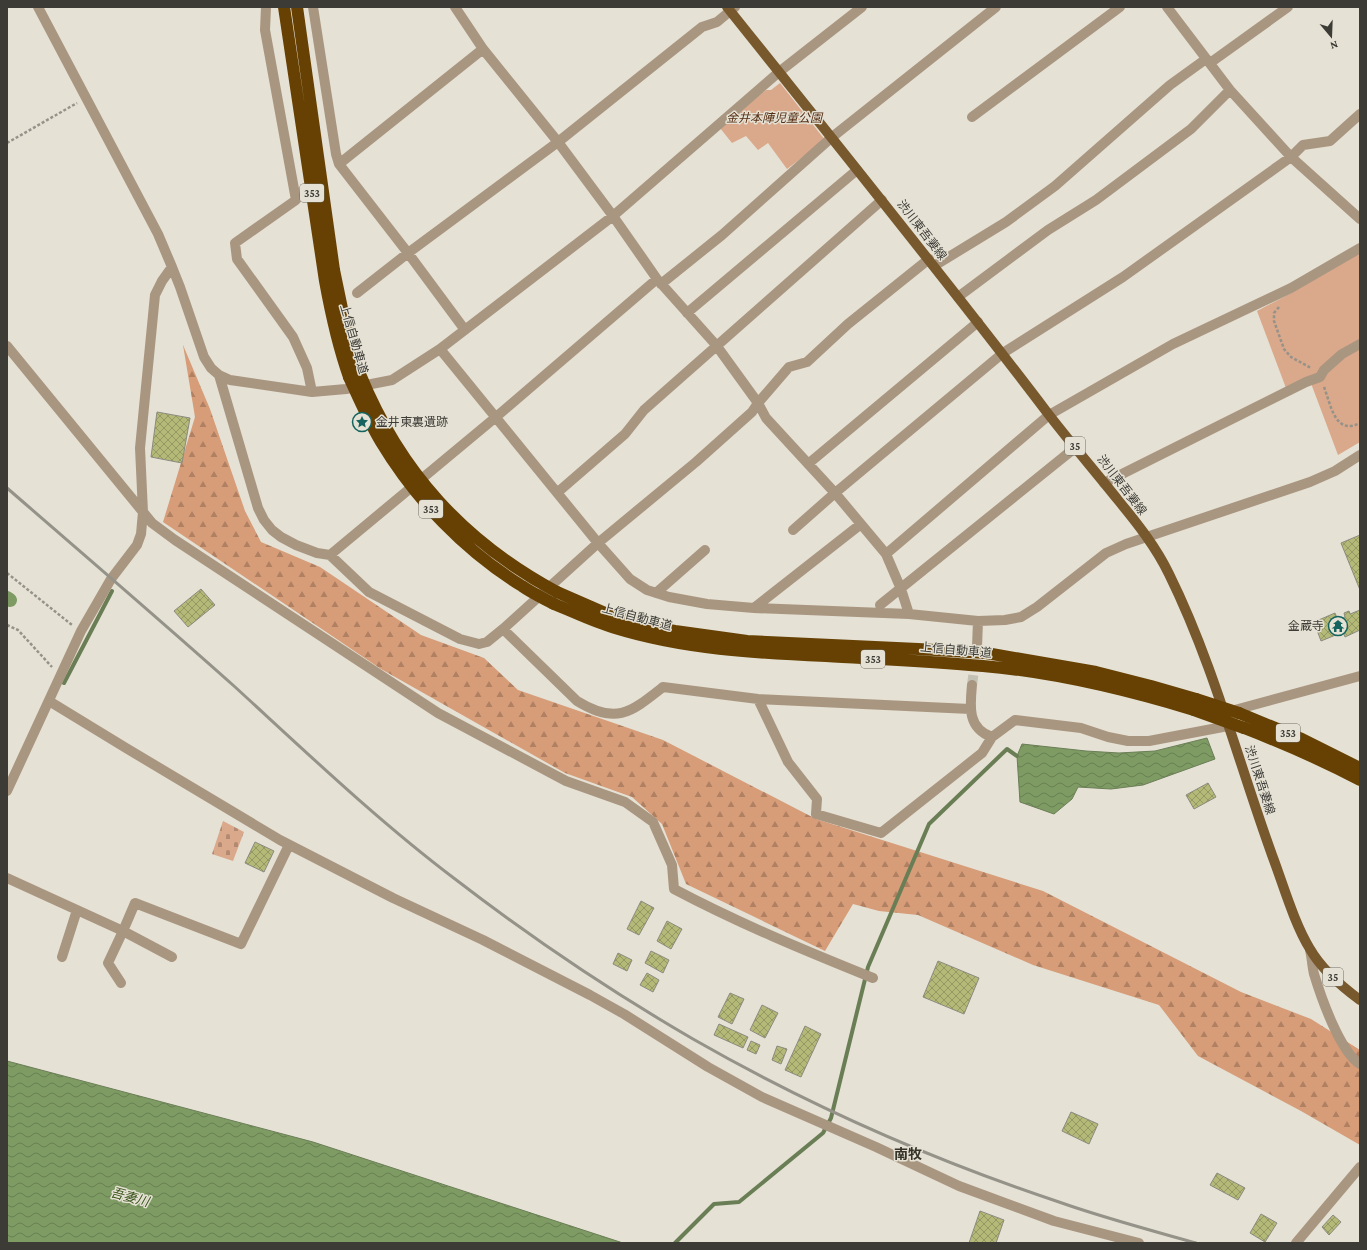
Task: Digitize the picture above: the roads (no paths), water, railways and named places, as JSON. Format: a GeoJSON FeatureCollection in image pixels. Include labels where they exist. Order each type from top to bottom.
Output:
{"type":"FeatureCollection","features":[{"type":"Feature","properties":{"kind":"highway","name":"上信自動車道"},"geometry":{"type":"LineString","coordinates":[[284,7],[325,281],[332,322],[340,353],[354,376],[368,392],[388,432],[405,459],[432,494],[466,530],[556,598],[612,616],[657,628],[747,641],[986,653],[1096,672],[1151,686],[1244,728],[1290,746],[1360,768]]}},
{"type":"Feature","properties":{"kind":"highway","name":"上信自動車道"},"geometry":{"type":"LineString","coordinates":[[297,7],[334,270],[354,376]]}},
{"type":"Feature","properties":{"kind":"highway","name":"上信自動車道"},"geometry":{"type":"LineString","coordinates":[[1334,760],[1360,780]]}},
{"type":"Feature","properties":{"kind":"main road","name":"渋川東吾妻線"},"geometry":{"type":"LineString","coordinates":[[731,8],[779,72],[932,262],[1049,415],[1146,536],[1167,569],[1188,612],[1298,924],[1310,950],[1326,971],[1344,988],[1360,1000]]}},
{"type":"Feature","properties":{"kind":"street"},"geometry":{"type":"LineString","coordinates":[[38,7],[158,234],[180,287],[204,357],[211,368],[219,375],[230,380],[312,392],[346,389],[392,380],[440,349],[613,216],[779,72],[862,7]]}},
{"type":"Feature","properties":{"kind":"street"},"geometry":{"type":"LineString","coordinates":[[266,7],[265,30],[296,200],[235,243],[237,259],[293,337],[307,368],[312,392]]}},
{"type":"Feature","properties":{"kind":"street"},"geometry":{"type":"LineString","coordinates":[[313,7],[336,154],[339,164],[465,330]]}},
{"type":"Feature","properties":{"kind":"street"},"geometry":{"type":"LineString","coordinates":[[456,7],[482,49],[558,142],[613,216],[659,282],[716,345],[758,403],[766,418],[835,493],[886,554],[901,589],[909,614]]}},
{"type":"Feature","properties":{"kind":"street"},"geometry":{"type":"LineString","coordinates":[[330,555],[659,282],[722,235],[831,138],[996,7]]}},
{"type":"Feature","properties":{"kind":"street"},"geometry":{"type":"LineString","coordinates":[[972,117],[1120,7]]}},
{"type":"Feature","properties":{"kind":"street"},"geometry":{"type":"LineString","coordinates":[[1167,7],[1230,90],[1292,157],[1360,219]]}},
{"type":"Feature","properties":{"kind":"street"},"geometry":{"type":"LineString","coordinates":[[219,375],[258,508],[264,520],[272,530],[291,542],[317,552],[330,555],[369,592],[460,639],[479,644],[487,642],[598,543],[696,462],[752,412],[789,367],[807,362],[848,324],[932,262],[1006,222],[1055,186],[1170,85],[1288,7]]}},
{"type":"Feature","properties":{"kind":"street"},"geometry":{"type":"LineString","coordinates":[[357,293],[408,253],[558,142],[702,27],[717,22],[731,8]]}},
{"type":"Feature","properties":{"kind":"street"},"geometry":{"type":"LineString","coordinates":[[339,164],[482,49]]}},
{"type":"Feature","properties":{"kind":"street"},"geometry":{"type":"LineString","coordinates":[[958,297],[1048,230],[1096,200],[1191,129],[1230,90]]}},
{"type":"Feature","properties":{"kind":"street"},"geometry":{"type":"LineString","coordinates":[[793,530],[835,493],[1003,353],[1123,277],[1292,157],[1303,145],[1330,141],[1360,114]]}},
{"type":"Feature","properties":{"kind":"street"},"geometry":{"type":"LineString","coordinates":[[687,314],[857,170]]}},
{"type":"Feature","properties":{"kind":"street"},"geometry":{"type":"LineString","coordinates":[[558,492],[625,434],[644,410],[716,345],[882,200]]}},
{"type":"Feature","properties":{"kind":"street"},"geometry":{"type":"LineString","coordinates":[[886,554],[1049,415],[1173,344],[1291,288],[1360,248]]}},
{"type":"Feature","properties":{"kind":"street"},"geometry":{"type":"LineString","coordinates":[[7,791],[81,631],[111,579],[137,545],[141,534],[143,512],[140,448],[155,295],[162,280],[172,267]]}},
{"type":"Feature","properties":{"kind":"street"},"geometry":{"type":"LineString","coordinates":[[808,464],[978,322]]}},
{"type":"Feature","properties":{"kind":"street"},"geometry":{"type":"LineString","coordinates":[[1104,483],[1306,382],[1320,377],[1324,370],[1342,354],[1360,344]]}},
{"type":"Feature","properties":{"kind":"street"},"geometry":{"type":"LineString","coordinates":[[7,346],[152,523],[175,540],[438,712],[566,781],[626,802],[653,822],[672,865],[674,889],[701,904],[804,950],[873,978]]}},
{"type":"Feature","properties":{"kind":"street"},"geometry":{"type":"LineString","coordinates":[[440,349],[598,543],[630,579],[647,590],[656,593],[707,604],[754,608],[909,614],[978,621],[1005,620],[1021,617],[1037,608],[1106,553],[1146,536],[1310,482],[1335,471],[1360,455]]}},
{"type":"Feature","properties":{"kind":"street"},"geometry":{"type":"LineString","coordinates":[[880,606],[1076,447]]}},
{"type":"Feature","properties":{"kind":"street"},"geometry":{"type":"LineString","coordinates":[[754,608],[861,524]]}},
{"type":"Feature","properties":{"kind":"street"},"geometry":{"type":"LineString","coordinates":[[656,593],[705,550]]}},
{"type":"Feature","properties":{"kind":"street"},"geometry":{"type":"LineString","coordinates":[[977,647],[978,621]]}},
{"type":"Feature","properties":{"kind":"street"},"geometry":{"type":"LineString","coordinates":[[503,629],[577,701],[588,708],[603,713],[620,714],[630,712],[662,687],[758,698],[970,709]]}},
{"type":"Feature","properties":{"kind":"street"},"geometry":{"type":"LineString","coordinates":[[1224,713],[1360,676]]}},
{"type":"Feature","properties":{"kind":"street"},"geometry":{"type":"LineString","coordinates":[[972,685],[970,709],[972,718],[976,725],[986,735],[992,737]]}},
{"type":"Feature","properties":{"kind":"street"},"geometry":{"type":"LineString","coordinates":[[758,698],[788,762],[817,800],[816,814],[881,833],[982,753],[992,737],[1015,720],[1081,728],[1108,737],[1128,741],[1149,741],[1228,726]]}},
{"type":"Feature","properties":{"kind":"street"},"geometry":{"type":"LineString","coordinates":[[49,701],[289,845],[393,898],[484,940],[590,995],[624,1014],[708,1067],[762,1096],[959,1186],[1054,1221],[1139,1243]]}},
{"type":"Feature","properties":{"kind":"street"},"geometry":{"type":"LineString","coordinates":[[121,983],[108,964],[135,903],[241,944],[289,845]]}},
{"type":"Feature","properties":{"kind":"street"},"geometry":{"type":"LineString","coordinates":[[7,878],[123,931],[172,957]]}},
{"type":"Feature","properties":{"kind":"street"},"geometry":{"type":"LineString","coordinates":[[62,957],[77,910]]}},
{"type":"Feature","properties":{"kind":"street"},"geometry":{"type":"LineString","coordinates":[[1310,950],[1314,974],[1334,1027],[1347,1051],[1355,1061],[1360,1064]]}},
{"type":"Feature","properties":{"kind":"street"},"geometry":{"type":"LineString","coordinates":[[1296,1243],[1360,1168]]}},
{"type":"Feature","properties":{"kind":"water"},"geometry":{"type":"Polygon","coordinates":[[[1207,738],[1215,759],[1143,785],[1111,789],[1078,787],[1072,799],[1054,814],[1020,802],[1017,756],[1022,744],[1119,753],[1155,751],[1207,738]]]}},
{"type":"Feature","properties":{"kind":"water","name":"吾妻川"},"geometry":{"type":"Polygon","coordinates":[[[7,1061],[313,1142],[623,1243],[7,1243],[7,1061]]]}},
{"type":"Feature","properties":{"kind":"waterway"},"geometry":{"type":"LineString","coordinates":[[64,683],[112,591]]}},
{"type":"Feature","properties":{"kind":"waterway"},"geometry":{"type":"LineString","coordinates":[[675,1243],[714,1204],[739,1202],[823,1133],[831,1118],[868,967],[929,824],[1007,749],[1017,756]]}},
{"type":"Feature","properties":{"kind":"tunnel"},"geometry":{"type":"LineString","coordinates":[[972,685],[977,647]]}},
{"type":"Feature","properties":{"kind":"railway"},"geometry":{"type":"LineString","coordinates":[[7,488],[206,661],[342,785],[398,833],[455,879],[512,921],[571,963],[632,1002],[693,1039],[737,1063],[826,1109],[872,1130],[1012,1186],[1127,1224],[1196,1243]]}},
{"type":"Feature","properties":{"kind":"place","name":"金井東裏遺跡"},"geometry":{"type":"Point","coordinates":[362,422]}},
{"type":"Feature","properties":{"kind":"place","name":"金蔵寺"},"geometry":{"type":"Point","coordinates":[1338,626]}},
{"type":"Feature","properties":{"kind":"district","name":"南牧"},"geometry":{"type":"Point","coordinates":[908,1154]}},
{"type":"Feature","properties":{"kind":"park label","name":"金井本陣児童公園"},"geometry":{"type":"Point","coordinates":[774,118]}}]}
